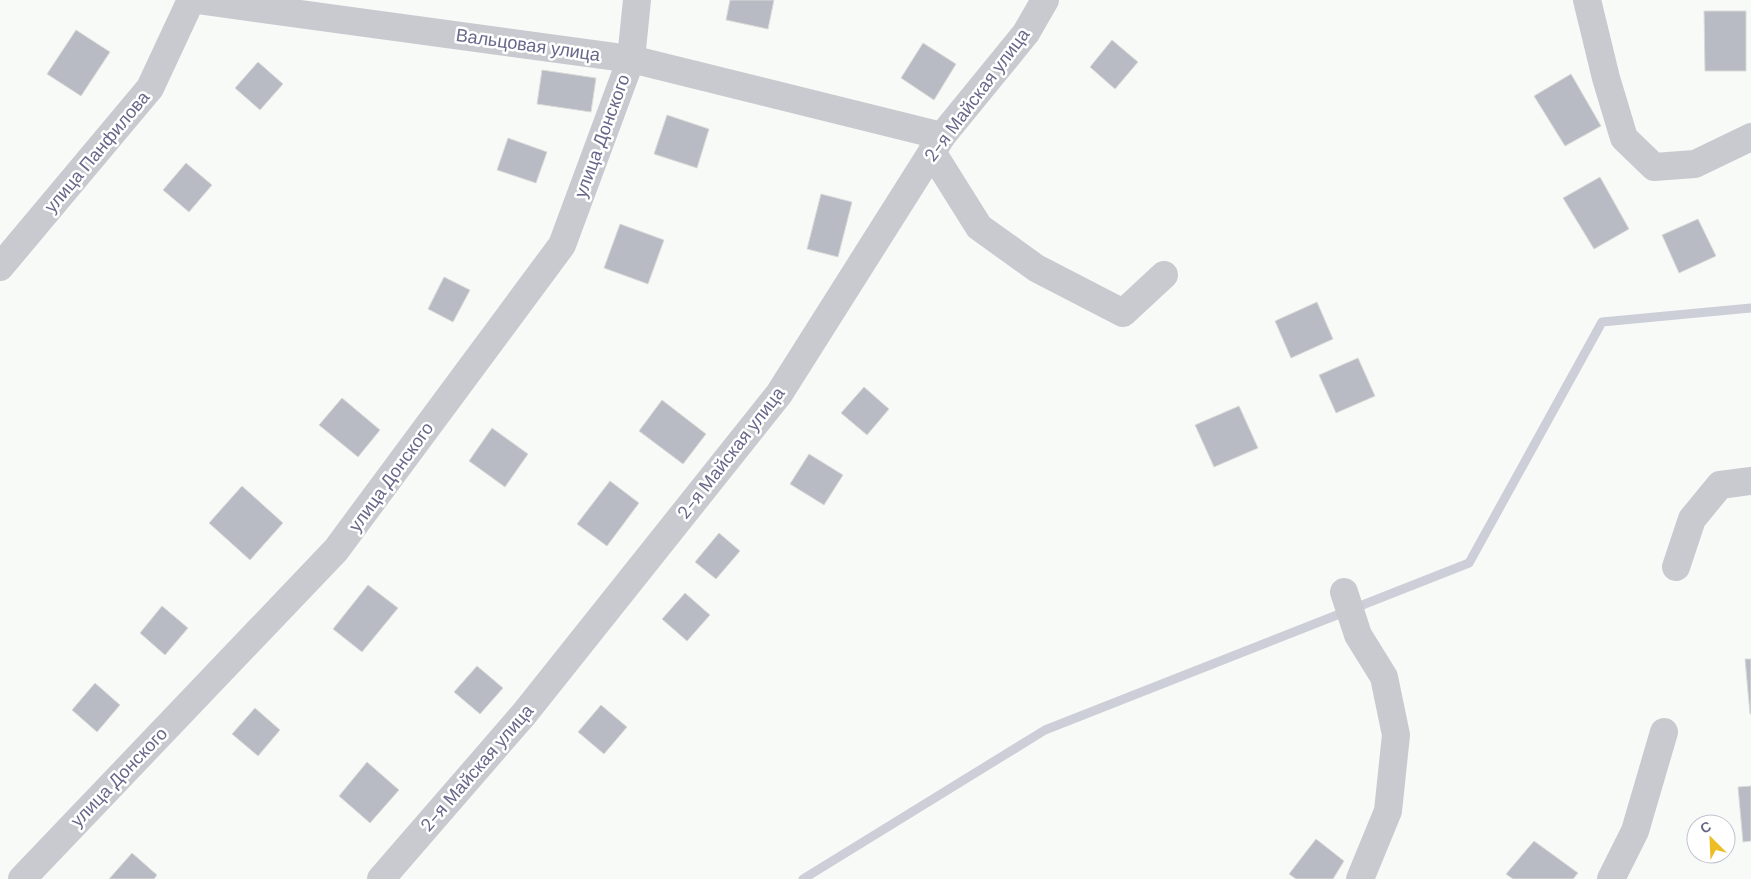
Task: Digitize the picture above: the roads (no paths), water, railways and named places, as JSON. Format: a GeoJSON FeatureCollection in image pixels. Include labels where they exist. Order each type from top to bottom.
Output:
{"type":"FeatureCollection","features":[{"type":"Feature","properties":{"kind":"street","name":"улица Панфилова"},"geometry":{"type":"LineString","coordinates":[[0,267],[150,88],[191,0]]}},
{"type":"Feature","properties":{"kind":"street","name":"Вальцовая улица"},"geometry":{"type":"LineString","coordinates":[[197,0],[631,59],[937,144]]}},
{"type":"Feature","properties":{"kind":"street","name":"улица Донского"},"geometry":{"type":"LineString","coordinates":[[22,879],[336,550],[562,245],[631,59],[637,0]]}},
{"type":"Feature","properties":{"kind":"street","name":"2-я Майская улица"},"geometry":{"type":"LineString","coordinates":[[381,879],[524,714],[779,394],[937,144],[1026,33],[1045,0]]}},
{"type":"Feature","properties":{"kind":"street"},"geometry":{"type":"LineString","coordinates":[[1587,0],[1606,78],[1624,138],[1654,167],[1695,164],[1751,137]]}},
{"type":"Feature","properties":{"kind":"street"},"geometry":{"type":"LineString","coordinates":[[937,144],[979,227],[1045,272],[1123,313],[1164,275]]}},
{"type":"Feature","properties":{"kind":"street"},"geometry":{"type":"LineString","coordinates":[[1676,567],[1692,519],[1720,485],[1751,481]]}},
{"type":"Feature","properties":{"kind":"street"},"geometry":{"type":"LineString","coordinates":[[1344,592],[1358,635],[1384,677],[1396,735],[1388,810],[1360,879]]}},
{"type":"Feature","properties":{"kind":"street"},"geometry":{"type":"LineString","coordinates":[[1611,879],[1635,831],[1664,732]]}},
{"type":"Feature","properties":{"kind":"waterway"},"geometry":{"type":"LineString","coordinates":[[803,879],[1045,730],[1469,563],[1602,322],[1751,308]]}}]}
